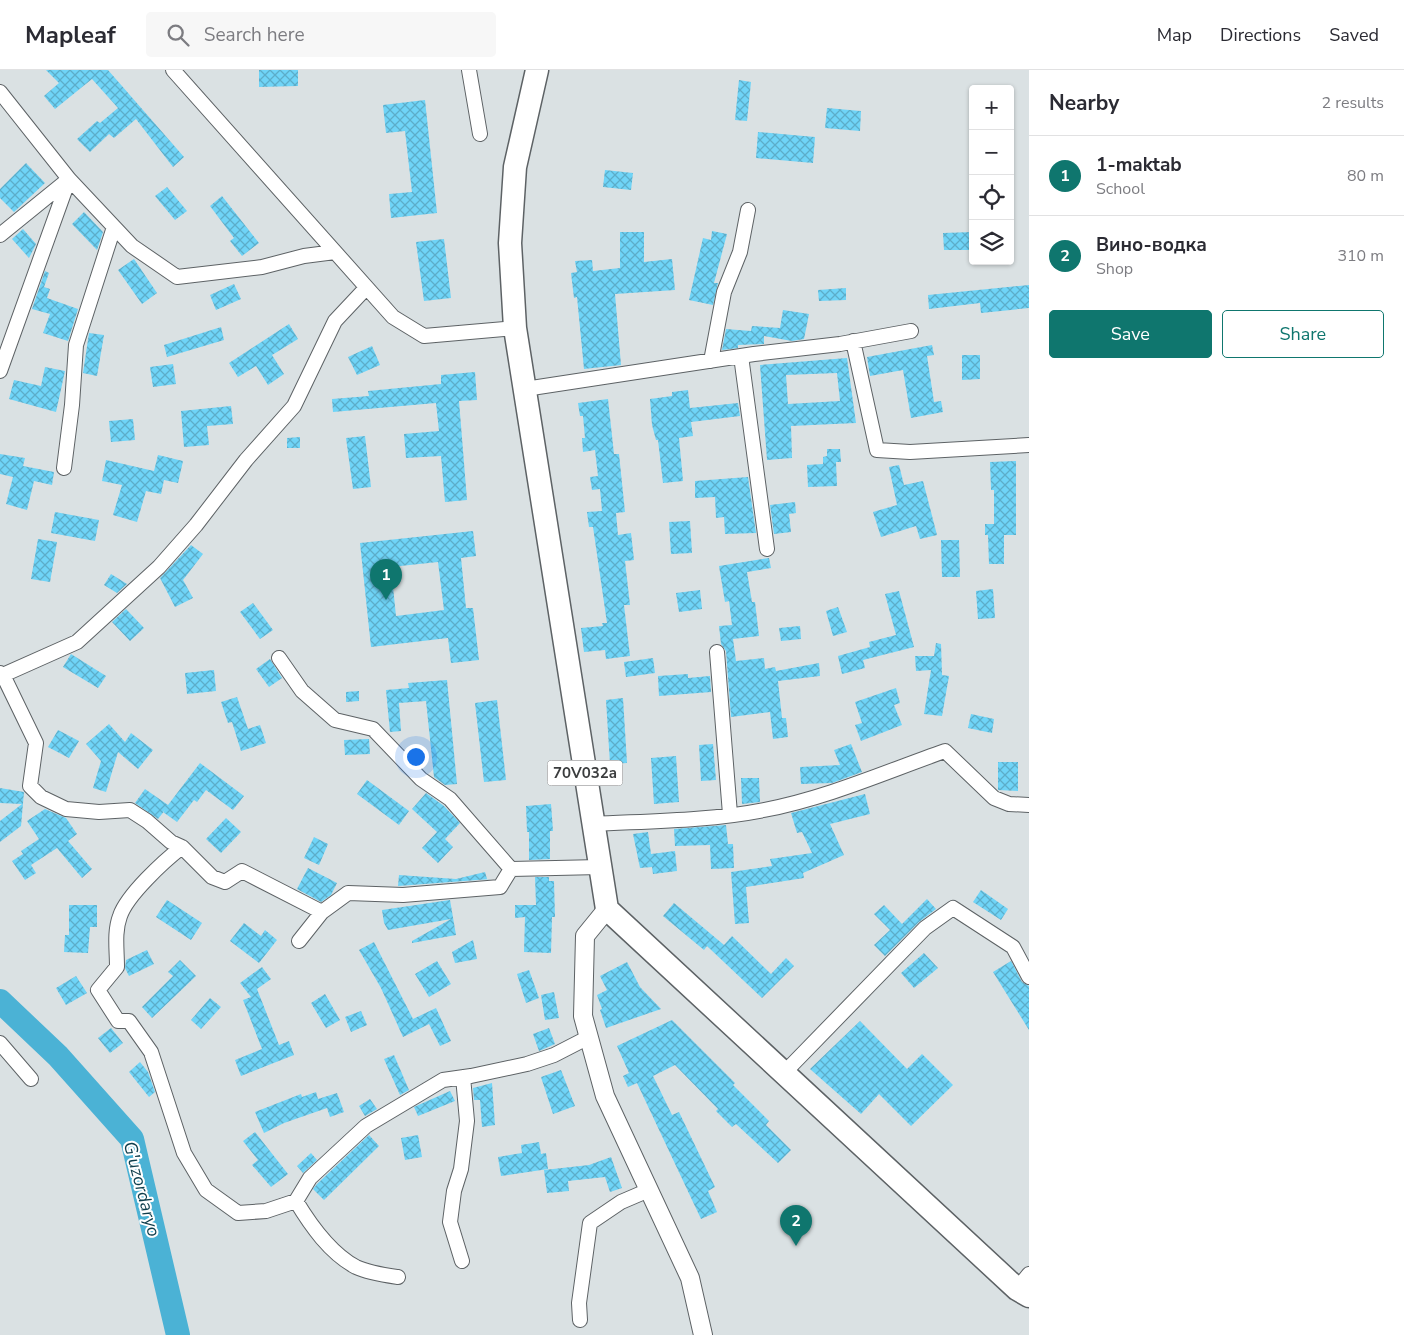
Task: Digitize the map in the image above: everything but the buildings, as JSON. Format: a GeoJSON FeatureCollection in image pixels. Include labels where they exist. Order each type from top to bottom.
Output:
{"type":"FeatureCollection","features":[{"type":"Feature","properties":{"kind":"main road","name":"70V032a"},"geometry":{"type":"LineString","coordinates":[[537,70],[516,168],[510,243],[515,328],[607,909]]}},
{"type":"Feature","properties":{"kind":"main road"},"geometry":{"type":"LineString","coordinates":[[607,909],[784,1073],[1025,1286]]}},
{"type":"Feature","properties":{"kind":"street"},"geometry":{"type":"LineString","coordinates":[[173,70],[393,317],[424,336],[515,328]]}},
{"type":"Feature","properties":{"kind":"street"},"geometry":{"type":"LineString","coordinates":[[469,70],[480,134]]}},
{"type":"Feature","properties":{"kind":"street"},"geometry":{"type":"LineString","coordinates":[[0,92],[69,179],[132,246],[177,277],[262,267],[304,256],[335,252]]}},
{"type":"Feature","properties":{"kind":"street"},"geometry":{"type":"LineString","coordinates":[[0,235],[69,179]]}},
{"type":"Feature","properties":{"kind":"street"},"geometry":{"type":"LineString","coordinates":[[0,371],[69,179]]}},
{"type":"Feature","properties":{"kind":"street"},"geometry":{"type":"LineString","coordinates":[[711,361],[724,292],[740,252],[748,210]]}},
{"type":"Feature","properties":{"kind":"street"},"geometry":{"type":"LineString","coordinates":[[64,468],[72,405],[76,345],[114,227]]}},
{"type":"Feature","properties":{"kind":"street"},"geometry":{"type":"LineString","coordinates":[[322,912],[242,871],[225,882],[212,877],[182,847],[171,842],[147,821],[130,810],[98,812],[66,809],[41,797],[30,786],[36,742],[2,674],[77,642],[159,567],[196,525],[246,460],[294,406],[335,321],[366,288]]}},
{"type":"Feature","properties":{"kind":"street"},"geometry":{"type":"LineString","coordinates":[[525,389],[912,331]]}},
{"type":"Feature","properties":{"kind":"street"},"geometry":{"type":"LineString","coordinates":[[853,341],[877,450],[910,452],[1029,445]]}},
{"type":"Feature","properties":{"kind":"street"},"geometry":{"type":"LineString","coordinates":[[741,356],[767,549]]}},
{"type":"Feature","properties":{"kind":"street"},"geometry":{"type":"LineString","coordinates":[[717,652],[730,814]]}},
{"type":"Feature","properties":{"kind":"street"},"geometry":{"type":"LineString","coordinates":[[279,658],[302,691],[335,720],[372,729],[421,779],[450,799],[511,869]]}},
{"type":"Feature","properties":{"kind":"street"},"geometry":{"type":"LineString","coordinates":[[593,824],[764,810],[832,793],[945,751],[994,798],[1009,804],[1029,805]]}},
{"type":"Feature","properties":{"kind":"street"},"geometry":{"type":"LineString","coordinates":[[182,847],[141,886],[120,915],[116,933],[117,967],[98,990],[118,1021],[129,1020],[151,1052],[184,1153],[206,1190],[238,1213],[266,1211],[296,1201],[310,1178],[366,1126],[443,1080],[527,1064],[554,1055],[589,1037]]}},
{"type":"Feature","properties":{"kind":"street"},"geometry":{"type":"LineString","coordinates":[[511,869],[600,867]]}},
{"type":"Feature","properties":{"kind":"street"},"geometry":{"type":"LineString","coordinates":[[299,941],[322,912],[348,893],[403,895],[500,887],[511,869]]}},
{"type":"Feature","properties":{"kind":"street"},"geometry":{"type":"LineString","coordinates":[[784,1073],[924,928],[953,908],[1013,947],[1029,977]]}},
{"type":"Feature","properties":{"kind":"street"},"geometry":{"type":"LineString","coordinates":[[607,909],[585,936],[583,1016],[605,1096],[690,1278],[703,1335]]}},
{"type":"Feature","properties":{"kind":"street"},"geometry":{"type":"LineString","coordinates":[[0,1043],[31,1079]]}},
{"type":"Feature","properties":{"kind":"street"},"geometry":{"type":"LineString","coordinates":[[462,1261],[450,1222],[454,1191],[461,1169],[467,1120],[464,1077]]}},
{"type":"Feature","properties":{"kind":"street"},"geometry":{"type":"LineString","coordinates":[[580,1320],[579,1304],[590,1223],[621,1202],[649,1190]]}},
{"type":"Feature","properties":{"kind":"street"},"geometry":{"type":"LineString","coordinates":[[296,1201],[312,1226],[342,1257],[356,1267],[368,1272],[398,1277]]}},
{"type":"Feature","properties":{"kind":"waterway","name":"G'uzordaryo"},"geometry":{"type":"LineString","coordinates":[[0,1001],[58,1056],[132,1139],[178,1335]]}},
{"type":"Feature","properties":{"kind":"place","name":"1-maktab"},"geometry":{"type":"Point","coordinates":[386,600]}},
{"type":"Feature","properties":{"kind":"place","name":"Вино-водка"},"geometry":{"type":"Point","coordinates":[796,1246]}}]}
